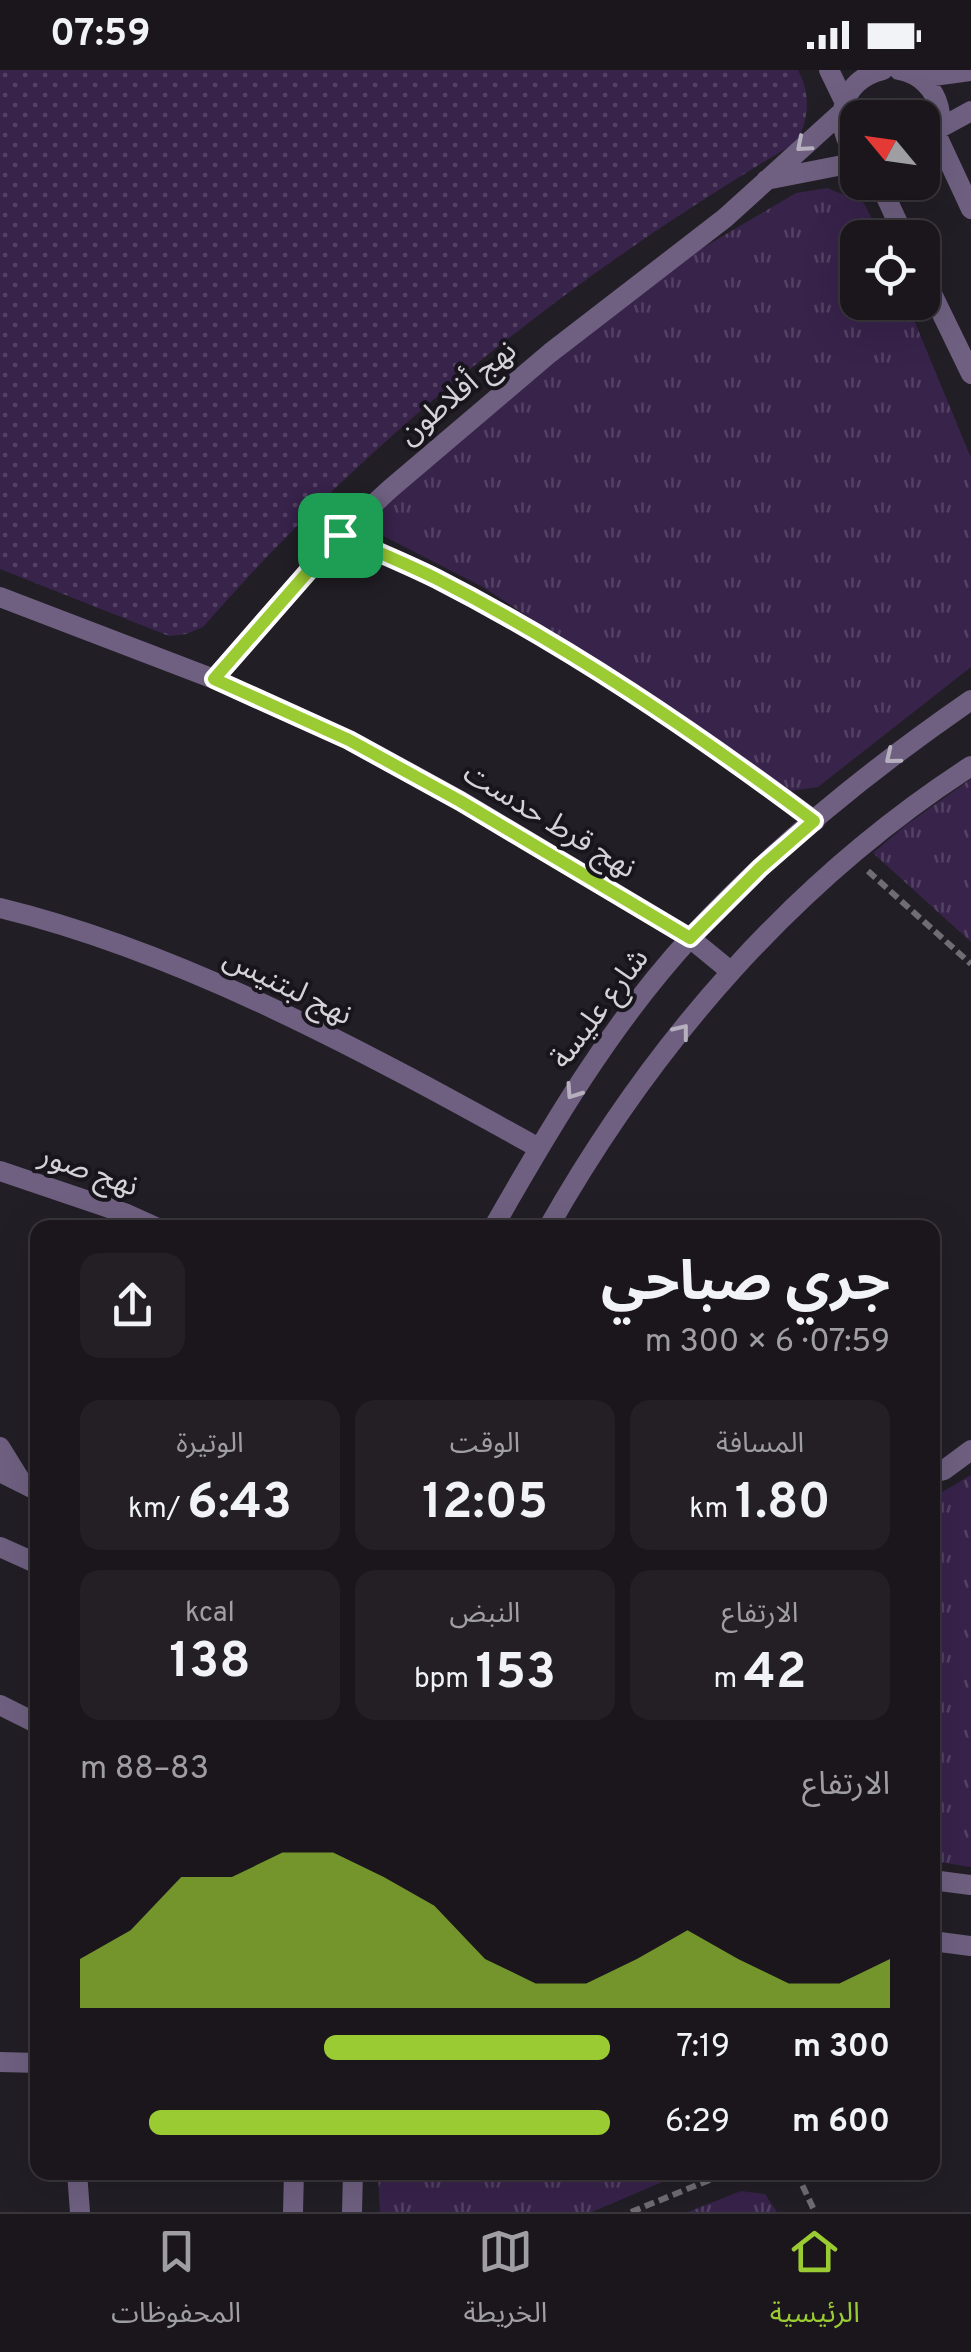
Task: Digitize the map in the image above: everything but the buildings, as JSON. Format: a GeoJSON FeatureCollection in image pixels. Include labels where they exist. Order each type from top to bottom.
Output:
{"type":"FeatureCollection","features":[{"type":"Feature","properties":{"kind":"street"},"geometry":{"type":"LineString","coordinates":[[829,70],[841,100]]}},
{"type":"Feature","properties":{"kind":"street","name":"نهج أفلاطون"},"geometry":{"type":"LineString","coordinates":[[846,100],[854,84],[883,70]]}},
{"type":"Feature","properties":{"kind":"street"},"geometry":{"type":"LineString","coordinates":[[909,72],[971,71]]}},
{"type":"Feature","properties":{"kind":"street"},"geometry":{"type":"LineString","coordinates":[[909,72],[937,100]]}},
{"type":"Feature","properties":{"kind":"street","name":"نهج أفلاطون"},"geometry":{"type":"LineString","coordinates":[[214,679],[340,535],[474,415],[726,218],[840,109]]}},
{"type":"Feature","properties":{"kind":"street"},"geometry":{"type":"LineString","coordinates":[[940,132],[971,111]]}},
{"type":"Feature","properties":{"kind":"street"},"geometry":{"type":"LineString","coordinates":[[940,135],[971,208]]}},
{"type":"Feature","properties":{"kind":"street"},"geometry":{"type":"LineString","coordinates":[[766,180],[840,164]]}},
{"type":"Feature","properties":{"kind":"street"},"geometry":{"type":"LineString","coordinates":[[940,310],[971,374]]}},
{"type":"Feature","properties":{"kind":"street"},"geometry":{"type":"LineString","coordinates":[[340,535],[436,579],[583,662],[814,821]]}},
{"type":"Feature","properties":{"kind":"street","name":"نهج قرط حدست"},"geometry":{"type":"LineString","coordinates":[[0,597],[214,679],[349,740],[445,792],[690,938],[729,970]]}},
{"type":"Feature","properties":{"kind":"street","name":"شارع عليسة"},"geometry":{"type":"LineString","coordinates":[[497,1220],[537,1148],[618,1028],[690,938],[814,821],[910,742],[971,700]]}},
{"type":"Feature","properties":{"kind":"street"},"geometry":{"type":"LineString","coordinates":[[553,1220],[629,1103],[729,970],[784,913],[851,855],[971,766]]}},
{"type":"Feature","properties":{"kind":"street","name":"نهج لبتنيس"},"geometry":{"type":"LineString","coordinates":[[0,908],[133,948],[232,990],[448,1098],[537,1148]]}},
{"type":"Feature","properties":{"kind":"street","name":"نهج صور"},"geometry":{"type":"LineString","coordinates":[[0,1171],[136,1220]]}},
{"type":"Feature","properties":{"kind":"street"},"geometry":{"type":"LineString","coordinates":[[0,1446],[29,1486]]}},
{"type":"Feature","properties":{"kind":"street"},"geometry":{"type":"LineString","coordinates":[[940,1471],[971,1450]]}},
{"type":"Feature","properties":{"kind":"street"},"geometry":{"type":"LineString","coordinates":[[0,1472],[29,1486]]}},
{"type":"Feature","properties":{"kind":"street"},"geometry":{"type":"LineString","coordinates":[[0,1547],[30,1560]]}},
{"type":"Feature","properties":{"kind":"street"},"geometry":{"type":"LineString","coordinates":[[0,1705],[30,1720]]}},
{"type":"Feature","properties":{"kind":"street"},"geometry":{"type":"LineString","coordinates":[[940,1881],[971,1885]]}},
{"type":"Feature","properties":{"kind":"street"},"geometry":{"type":"LineString","coordinates":[[940,1942],[971,1946]]}},
{"type":"Feature","properties":{"kind":"street"},"geometry":{"type":"LineString","coordinates":[[1,2058],[30,2063]]}},
{"type":"Feature","properties":{"kind":"street"},"geometry":{"type":"LineString","coordinates":[[78,2180],[80,2212]]}},
{"type":"Feature","properties":{"kind":"street"},"geometry":{"type":"LineString","coordinates":[[293,2212],[294,2180]]}},
{"type":"Feature","properties":{"kind":"street"},"geometry":{"type":"LineString","coordinates":[[352,2212],[353,2180]]}},
{"type":"Feature","properties":{"kind":"path"},"geometry":{"type":"LineString","coordinates":[[851,855],[971,964]]}},
{"type":"Feature","properties":{"kind":"path"},"geometry":{"type":"LineString","coordinates":[[631,2212],[710,2180]]}},
{"type":"Feature","properties":{"kind":"path"},"geometry":{"type":"LineString","coordinates":[[800,2180],[815,2212]]}},
{"type":"Feature","properties":{"kind":"green space"},"geometry":{"type":"Polygon","coordinates":[[[0,70],[798,70],[807,106],[797,142],[635,245],[480,361],[336,488],[203,627],[169,636],[0,569],[0,70]]]}},
{"type":"Feature","properties":{"kind":"green space"},"geometry":{"type":"Polygon","coordinates":[[[827,188],[840,193],[840,200],[864,203],[872,220],[840,220],[840,320],[914,320],[971,458],[971,667],[818,787],[783,792],[646,694],[483,587],[358,523],[672,266],[796,193],[827,188]]]}},
{"type":"Feature","properties":{"kind":"green space"},"geometry":{"type":"Polygon","coordinates":[[[971,779],[971,942],[873,853],[971,779]]]}},
{"type":"Feature","properties":{"kind":"green space"},"geometry":{"type":"Polygon","coordinates":[[[971,1475],[971,1867],[940,1862],[940,1493],[971,1475]]]}},
{"type":"Feature","properties":{"kind":"green space"},"geometry":{"type":"Polygon","coordinates":[[[378,2180],[667,2180],[592,2212],[380,2212],[378,2180]]]}},
{"type":"Feature","properties":{"kind":"green space"},"geometry":{"type":"Polygon","coordinates":[[[741,2191],[765,2194],[777,2212],[688,2212],[741,2191]]]}},
{"type":"Feature","properties":{"kind":"route"},"geometry":{"type":"LineString","coordinates":[[340,535],[436,579],[598,671],[814,821],[690,938],[349,740],[214,679],[340,535]]}}]}
